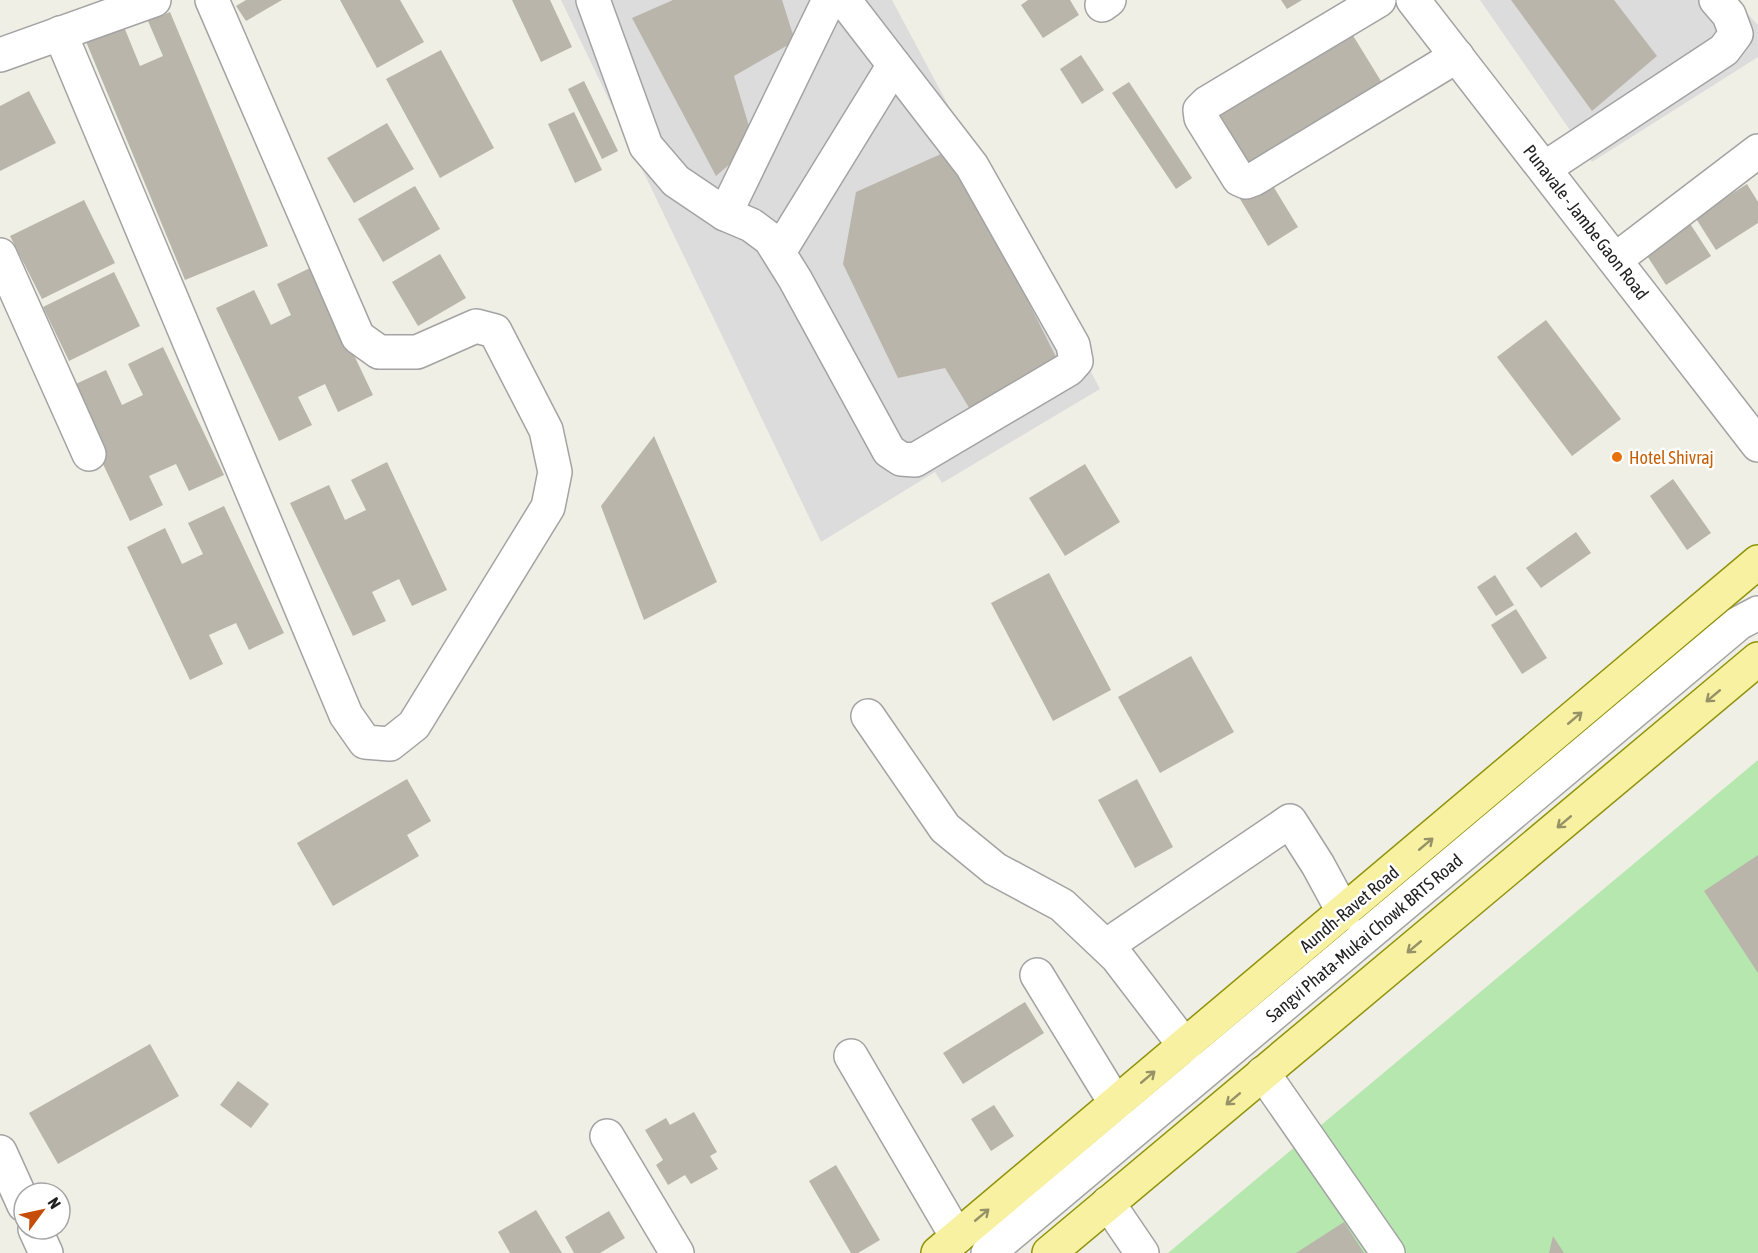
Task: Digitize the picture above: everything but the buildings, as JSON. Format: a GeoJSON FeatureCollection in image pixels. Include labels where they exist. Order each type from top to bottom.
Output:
{"type":"FeatureCollection","features":[{"type":"Feature","properties":{"kind":"main road","name":"Aundh-Ravet Road"},"geometry":{"type":"LineString","coordinates":[[947,1245],[1758,562]]}},
{"type":"Feature","properties":{"kind":"main road"},"geometry":{"type":"LineString","coordinates":[[1049,1253],[1758,659]]}},
{"type":"Feature","properties":{"kind":"street"},"geometry":{"type":"LineString","coordinates":[[0,56],[154,0]]}},
{"type":"Feature","properties":{"kind":"street"},"geometry":{"type":"LineString","coordinates":[[60,33],[346,715],[365,742],[390,744],[414,726],[548,507],[555,472],[546,430],[495,331],[476,326],[417,352],[379,352],[358,337],[212,0]]}},
{"type":"Feature","properties":{"kind":"street"},"geometry":{"type":"LineString","coordinates":[[592,0],[646,146],[676,181],[725,214],[751,225],[770,239],[889,451],[901,459],[915,460],[1069,369],[1076,361],[1073,345],[972,166],[843,0]]}},
{"type":"Feature","properties":{"kind":"street"},"geometry":{"type":"LineString","coordinates":[[725,214],[829,0]]}},
{"type":"Feature","properties":{"kind":"street"},"geometry":{"type":"LineString","coordinates":[[1379,0],[1207,103],[1200,110],[1201,118],[1239,179],[1246,182],[1254,178],[1457,56]]}},
{"type":"Feature","properties":{"kind":"street","name":"Punavale - Jambe Gaon Road"},"geometry":{"type":"LineString","coordinates":[[1413,0],[1758,445]]}},
{"type":"Feature","properties":{"kind":"street"},"geometry":{"type":"LineString","coordinates":[[1545,168],[1724,50],[1736,34],[1729,15],[1716,0]]}},
{"type":"Feature","properties":{"kind":"street"},"geometry":{"type":"LineString","coordinates":[[779,252],[894,65]]}},
{"type":"Feature","properties":{"kind":"street"},"geometry":{"type":"LineString","coordinates":[[1615,260],[1758,150]]}},
{"type":"Feature","properties":{"kind":"street"},"geometry":{"type":"LineString","coordinates":[[0,255],[89,454]]}},
{"type":"Feature","properties":{"kind":"street","name":"Sangvi Phata-Mukai Chowk BRTS Road"},"geometry":{"type":"LineString","coordinates":[[988,1253],[1749,618],[1758,595]]}},
{"type":"Feature","properties":{"kind":"street"},"geometry":{"type":"LineString","coordinates":[[868,716],[945,828],[995,869],[1062,905],[1118,957],[1185,1046]]}},
{"type":"Feature","properties":{"kind":"street"},"geometry":{"type":"LineString","coordinates":[[1106,946],[1290,821],[1318,865],[1344,913]]}},
{"type":"Feature","properties":{"kind":"street"},"geometry":{"type":"LineString","coordinates":[[1037,975],[1116,1104]]}},
{"type":"Feature","properties":{"kind":"street"},"geometry":{"type":"LineString","coordinates":[[851,1056],[947,1245]]}},
{"type":"Feature","properties":{"kind":"street"},"geometry":{"type":"LineString","coordinates":[[1263,1073],[1388,1253]]}},
{"type":"Feature","properties":{"kind":"street"},"geometry":{"type":"LineString","coordinates":[[607,1136],[677,1253]]}},
{"type":"Feature","properties":{"kind":"street"},"geometry":{"type":"LineString","coordinates":[[0,1152],[13,1181]]}},
{"type":"Feature","properties":{"kind":"street"},"geometry":{"type":"LineString","coordinates":[[1108,1203],[1142,1253]]}},
{"type":"Feature","properties":{"kind":"shaded area"},"geometry":{"type":"Polygon","coordinates":[[[561,0],[892,0],[1100,389],[942,483],[935,472],[821,542],[561,0]]]}},
{"type":"Feature","properties":{"kind":"shaded area"},"geometry":{"type":"Polygon","coordinates":[[[1480,0],[1735,0],[1758,25],[1758,57],[1592,162],[1480,0]]]}},
{"type":"Feature","properties":{"kind":"green space"},"geometry":{"type":"Polygon","coordinates":[[[1758,760],[1758,1253],[1168,1253],[1758,760]]]}},
{"type":"Feature","properties":{"kind":"place","name":"Hotel Shivraj"},"geometry":{"type":"Point","coordinates":[1617,457]}}]}
